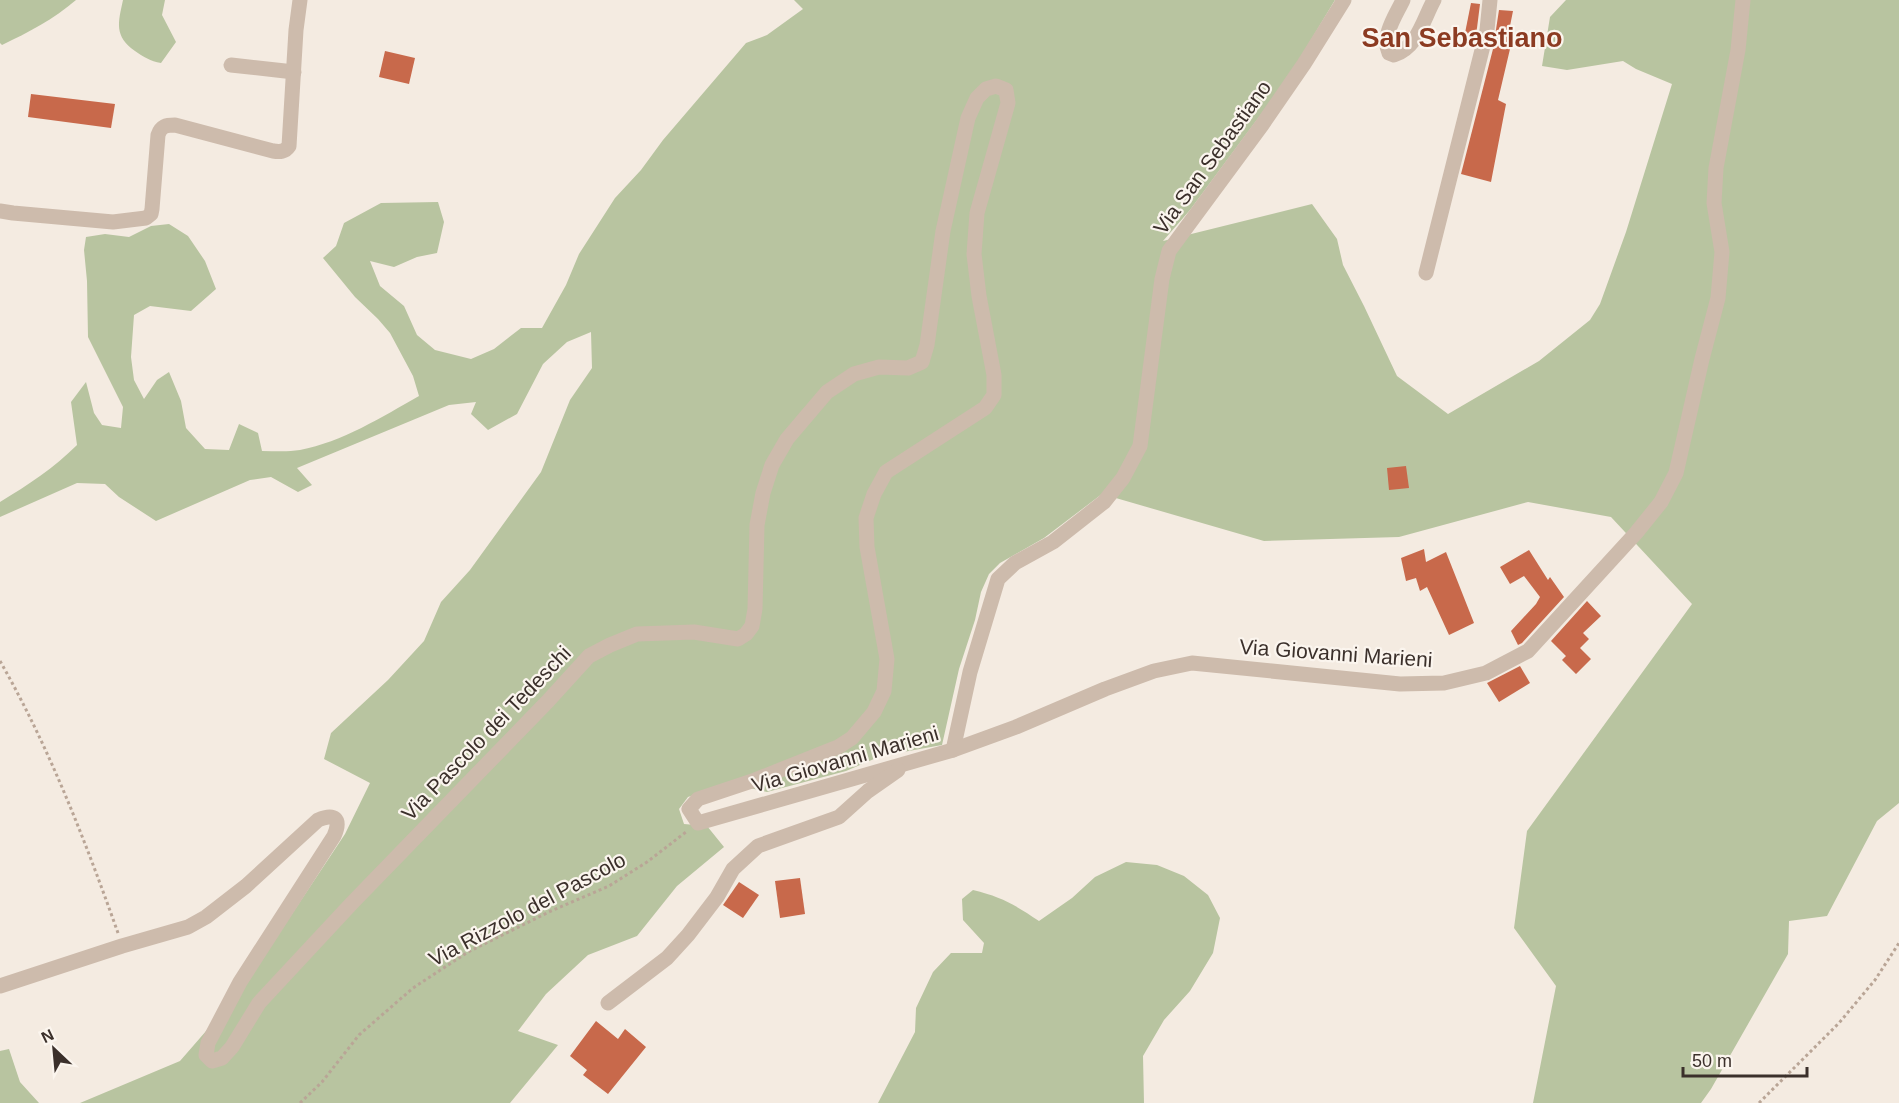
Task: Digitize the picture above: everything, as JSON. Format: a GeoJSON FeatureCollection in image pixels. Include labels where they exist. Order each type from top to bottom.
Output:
{"type":"FeatureCollection","features":[{"type":"Feature","properties":{"kind":"street"},"geometry":{"type":"LineString","coordinates":[[0,211],[113,222],[146,218],[151,214],[152,209],[158,135],[160,129],[167,125],[175,125],[273,151],[283,151],[289,146],[300,0]]}},
{"type":"Feature","properties":{"kind":"street","name":"Via San Sebastiano"},"geometry":{"type":"LineString","coordinates":[[953,750],[970,672],[998,579],[1015,563],[1053,542],[1104,502],[1123,478],[1140,446],[1162,279],[1169,251],[1262,125],[1344,0]]}},
{"type":"Feature","properties":{"kind":"street"},"geometry":{"type":"LineString","coordinates":[[1403,0],[1386,39],[1389,53],[1394,55],[1402,52],[1413,42],[1434,0]]}},
{"type":"Feature","properties":{"kind":"street"},"geometry":{"type":"LineString","coordinates":[[1426,273],[1487,30],[1490,0]]}},
{"type":"Feature","properties":{"kind":"street","name":"Via Giovanni Marieni"},"geometry":{"type":"LineString","coordinates":[[698,823],[953,750],[1154,671],[1192,663],[1400,684],[1444,682],[1486,673],[1528,651],[1636,533],[1660,502],[1676,473],[1718,298],[1722,252],[1714,203],[1716,168],[1738,50],[1743,0]]}},
{"type":"Feature","properties":{"kind":"street"},"geometry":{"type":"LineString","coordinates":[[231,65],[294,72]]}},
{"type":"Feature","properties":{"kind":"street","name":"Via Pascolo dei Tedeschi"},"geometry":{"type":"LineString","coordinates":[[0,986],[188,927],[206,917],[246,886],[318,820],[329,817],[334,819],[339,826],[334,836],[240,982],[208,1043],[206,1055],[212,1061],[222,1058],[232,1047],[259,1003],[589,656],[637,634],[694,632],[738,639],[746,634],[752,626],[755,609],[757,525],[763,493],[772,465],[787,439],[827,392],[854,374],[879,367],[908,368],[922,362],[927,345],[943,231],[968,118],[977,98],[986,89],[996,86],[1006,90],[1008,103],[977,213],[974,254],[979,296],[994,375],[994,395],[985,408],[886,472],[874,494],[866,518],[867,547],[887,659],[884,691],[874,711],[852,738],[838,747],[755,780],[698,799],[689,809],[698,823]]}},
{"type":"Feature","properties":{"kind":"street"},"geometry":{"type":"LineString","coordinates":[[608,1003],[667,958],[717,897],[732,869],[758,846],[839,817],[868,791],[910,762]]}},
{"type":"Feature","properties":{"kind":"path"},"geometry":{"type":"LineString","coordinates":[[0,661],[23,701],[53,765],[91,858],[122,946]]}},
{"type":"Feature","properties":{"kind":"path","name":"Via Rizzolo del Pascolo"},"geometry":{"type":"LineString","coordinates":[[300,1103],[322,1082],[359,1035],[413,988],[468,952],[550,910],[609,886],[647,862],[698,823]]}},
{"type":"Feature","properties":{"kind":"path"},"geometry":{"type":"LineString","coordinates":[[1760,1103],[1839,1023],[1875,980],[1899,943]]}},
{"type":"Feature","properties":{"kind":"green space"},"geometry":{"type":"Polygon","coordinates":[[[0,0],[76,0],[41,25],[2,45],[0,43],[0,0]]]}},
{"type":"Feature","properties":{"kind":"green space"},"geometry":{"type":"Polygon","coordinates":[[[123,0],[165,0],[162,15],[176,42],[161,63],[141,55],[124,40],[119,28],[123,0]]]}},
{"type":"Feature","properties":{"kind":"green space"},"geometry":{"type":"Polygon","coordinates":[[[794,0],[1335,0],[1288,78],[1190,210],[1163,241],[1312,204],[1337,239],[1343,265],[1397,376],[1448,414],[1539,361],[1590,320],[1600,304],[1626,232],[1672,84],[1623,61],[1567,70],[1542,66],[1550,17],[1566,0],[1899,0],[1899,803],[1877,821],[1827,916],[1789,921],[1788,954],[1701,1103],[1533,1103],[1556,986],[1514,928],[1527,831],[1692,604],[1611,517],[1528,502],[1399,537],[1264,541],[1102,494],[1044,538],[1000,563],[989,574],[981,592],[975,620],[959,669],[942,745],[881,756],[846,771],[767,792],[728,783],[688,797],[679,809],[684,824],[707,826],[724,847],[677,886],[637,936],[588,955],[546,994],[518,1031],[558,1045],[510,1103],[80,1103],[180,1061],[240,992],[345,834],[370,783],[324,759],[331,733],[388,680],[424,641],[441,602],[470,570],[541,472],[570,400],[592,368],[591,332],[567,342],[543,364],[517,414],[488,430],[471,414],[476,402],[449,405],[297,468],[312,485],[298,492],[271,477],[250,480],[156,521],[119,497],[105,484],[77,483],[0,517],[0,502],[40,476],[77,445],[71,402],[86,382],[94,413],[102,425],[121,428],[123,407],[88,337],[84,250],[86,237],[105,234],[129,237],[151,226],[169,224],[188,236],[205,261],[216,289],[191,311],[150,306],[134,315],[131,357],[134,380],[144,399],[157,380],[169,372],[181,401],[186,428],[205,449],[229,450],[239,424],[258,433],[262,451],[300,450],[331,441],[361,428],[419,396],[413,376],[390,333],[355,297],[323,258],[336,246],[344,223],[381,203],[438,202],[444,222],[437,253],[417,257],[394,267],[370,261],[380,286],[404,306],[417,335],[435,350],[471,359],[494,349],[521,328],[542,328],[566,285],[579,254],[615,198],[746,43],[767,35],[803,9],[794,0]]]}},
{"type":"Feature","properties":{"kind":"green space"},"geometry":{"type":"Polygon","coordinates":[[[1126,862],[1157,865],[1184,876],[1208,895],[1220,918],[1213,953],[1190,991],[1164,1020],[1143,1056],[1144,1103],[878,1103],[915,1032],[916,1008],[933,972],[951,953],[982,953],[984,943],[963,920],[962,899],[973,890],[1008,902],[1039,921],[1072,898],[1095,877],[1126,862]]]}},
{"type":"Feature","properties":{"kind":"green space"},"geometry":{"type":"Polygon","coordinates":[[[9,1049],[20,1082],[39,1103],[0,1103],[0,1051],[9,1049]]]}},
{"type":"Feature","properties":{"kind":"building"},"geometry":{"type":"Polygon","coordinates":[[[1471,3],[1480,4],[1473,45],[1463,43],[1471,3]]]}},
{"type":"Feature","properties":{"kind":"building"},"geometry":{"type":"Polygon","coordinates":[[[1499,10],[1513,11],[1509,31],[1514,32],[1498,100],[1506,104],[1491,182],[1461,174],[1493,49],[1499,10]]]}},
{"type":"Feature","properties":{"kind":"building"},"geometry":{"type":"Polygon","coordinates":[[[385,51],[415,58],[409,84],[379,77],[385,51]]]}},
{"type":"Feature","properties":{"kind":"building"},"geometry":{"type":"Polygon","coordinates":[[[31,94],[115,104],[111,128],[28,117],[31,94]]]}},
{"type":"Feature","properties":{"kind":"building"},"geometry":{"type":"Polygon","coordinates":[[[1406,466],[1409,488],[1389,490],[1387,468],[1406,466]]]}},
{"type":"Feature","properties":{"kind":"building"},"geometry":{"type":"Polygon","coordinates":[[[1424,549],[1426,562],[1446,552],[1474,623],[1449,635],[1427,587],[1420,591],[1416,578],[1406,581],[1401,558],[1424,549]]]}},
{"type":"Feature","properties":{"kind":"building"},"geometry":{"type":"Polygon","coordinates":[[[1529,550],[1548,580],[1550,577],[1564,597],[1518,645],[1511,631],[1540,597],[1524,576],[1510,584],[1500,567],[1529,550]]]}},
{"type":"Feature","properties":{"kind":"building"},"geometry":{"type":"Polygon","coordinates":[[[1587,601],[1601,616],[1583,633],[1589,639],[1580,648],[1591,659],[1576,674],[1562,660],[1566,656],[1551,641],[1587,601]]]}},
{"type":"Feature","properties":{"kind":"building"},"geometry":{"type":"Polygon","coordinates":[[[1520,666],[1530,683],[1499,702],[1487,683],[1520,666]]]}},
{"type":"Feature","properties":{"kind":"building"},"geometry":{"type":"Polygon","coordinates":[[[800,878],[805,914],[780,918],[775,881],[800,878]]]}},
{"type":"Feature","properties":{"kind":"building"},"geometry":{"type":"Polygon","coordinates":[[[739,882],[759,895],[743,918],[723,905],[739,882]]]}},
{"type":"Feature","properties":{"kind":"building"},"geometry":{"type":"Polygon","coordinates":[[[596,1021],[618,1039],[625,1029],[646,1047],[608,1094],[583,1075],[587,1070],[570,1056],[596,1021]]]}},
{"type":"Feature","properties":{"kind":"district","name":"San Sebastiano"},"geometry":{"type":"Point","coordinates":[1462,38]}}]}
